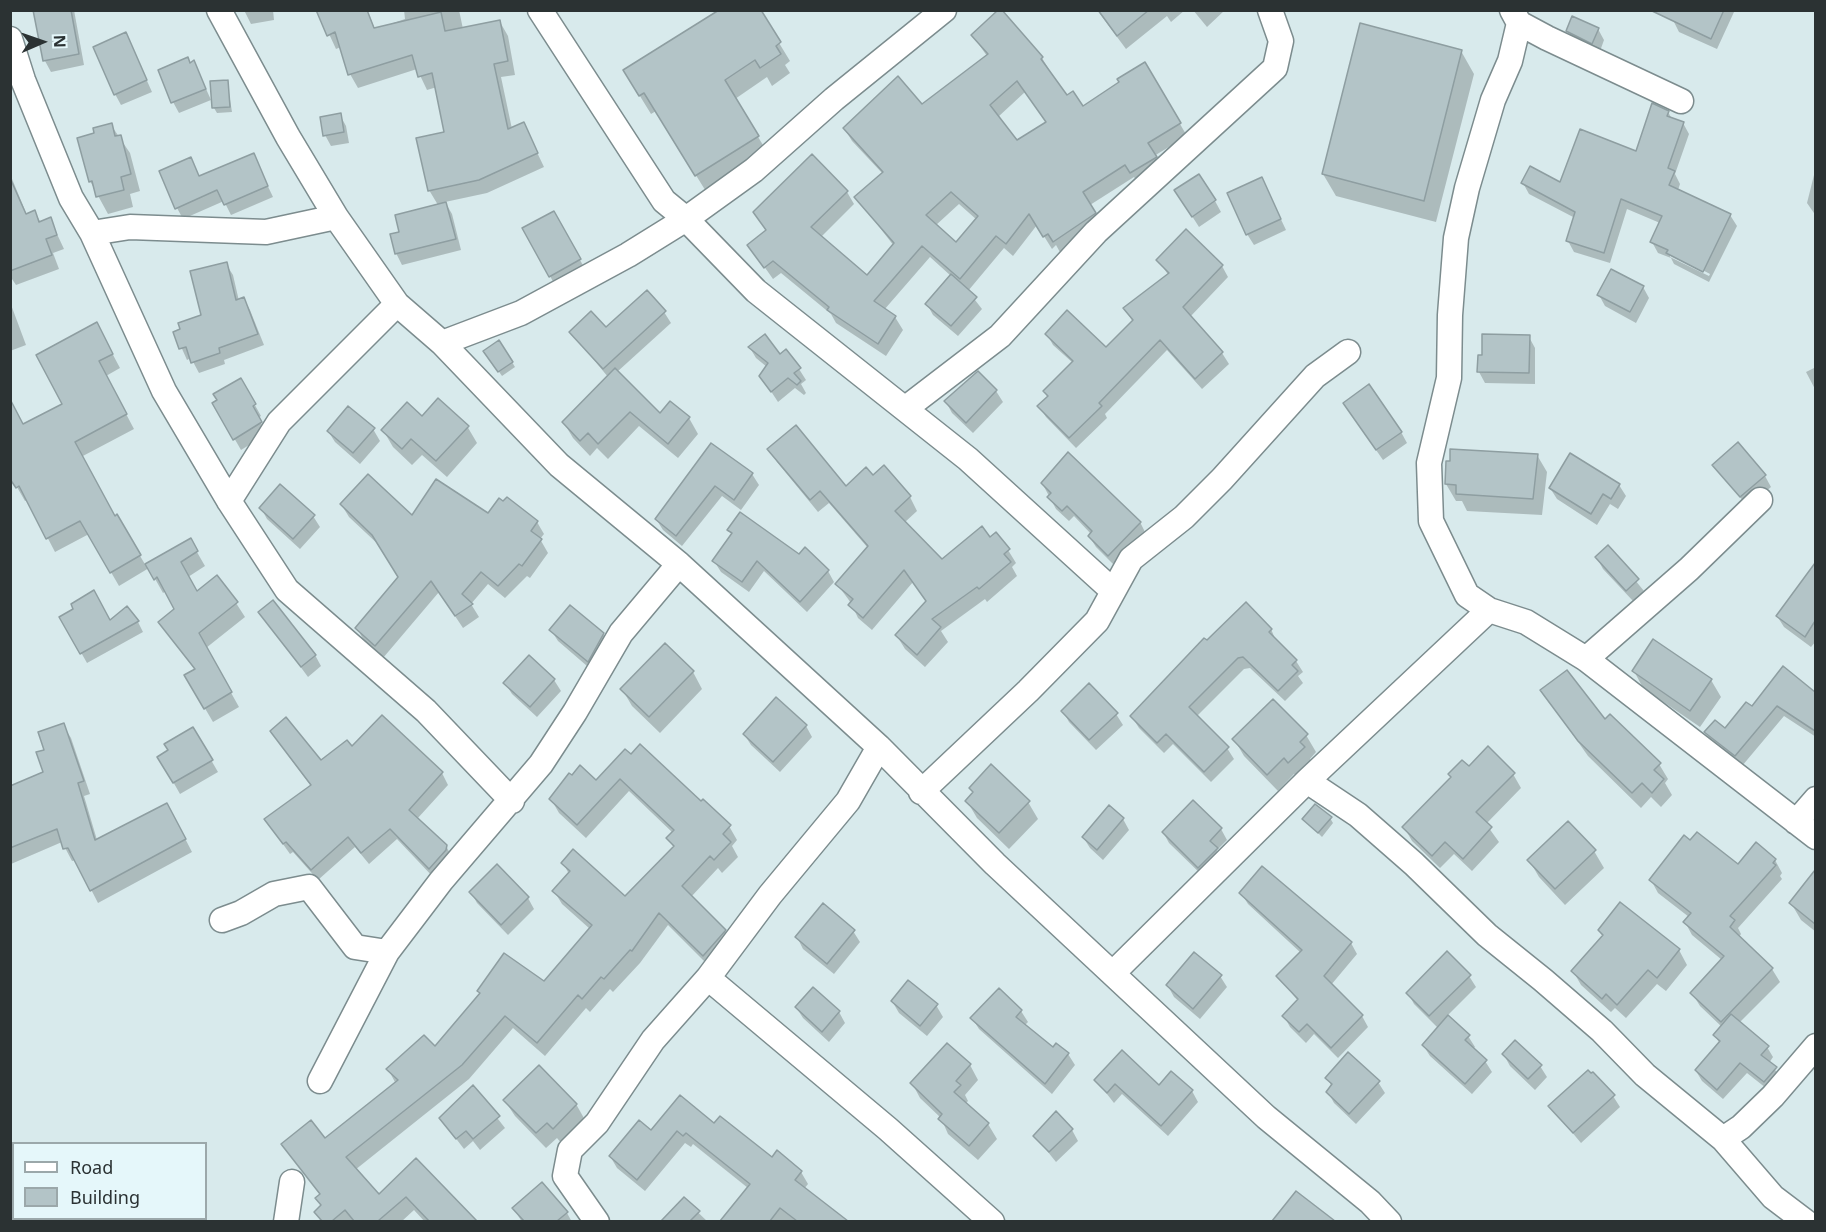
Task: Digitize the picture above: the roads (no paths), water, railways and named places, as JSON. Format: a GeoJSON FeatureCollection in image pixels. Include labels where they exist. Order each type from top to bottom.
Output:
{"type":"FeatureCollection","features":[{"type":"Feature","properties":{"kind":"street"},"geometry":{"type":"LineString","coordinates":[[219,10],[288,137],[336,217],[398,304],[442,343],[559,465],[679,564],[879,747],[921,792],[995,864],[1266,1117],[1389,1221]]}},
{"type":"Feature","properties":{"kind":"street"},"geometry":{"type":"LineString","coordinates":[[540,10],[664,201],[686,219],[756,291],[968,459],[1112,590]]}},
{"type":"Feature","properties":{"kind":"street"},"geometry":{"type":"LineString","coordinates":[[442,343],[521,313],[628,255],[686,219],[754,170],[834,99],[944,10]]}},
{"type":"Feature","properties":{"kind":"street"},"geometry":{"type":"LineString","coordinates":[[906,408],[1000,336],[1096,232],[1275,68],[1281,41],[1270,10]]}},
{"type":"Feature","properties":{"kind":"street"},"geometry":{"type":"LineString","coordinates":[[1681,101],[1515,17],[1510,61],[1492,100],[1467,188],[1456,238],[1450,315],[1449,378],[1429,463],[1431,521],[1467,595],[1490,610],[1526,622],[1586,658],[1815,837]]}},
{"type":"Feature","properties":{"kind":"street"},"geometry":{"type":"LineString","coordinates":[[10,39],[22,80],[71,198],[92,233],[164,391],[229,501],[287,590],[426,711],[512,801]]}},
{"type":"Feature","properties":{"kind":"street"},"geometry":{"type":"LineString","coordinates":[[92,233],[130,227],[266,232],[336,217]]}},
{"type":"Feature","properties":{"kind":"street"},"geometry":{"type":"LineString","coordinates":[[229,501],[279,422],[398,304]]}},
{"type":"Feature","properties":{"kind":"street"},"geometry":{"type":"LineString","coordinates":[[921,792],[1028,691],[1097,621],[1112,590],[1131,560],[1184,517],[1222,479],[1315,376],[1348,352]]}},
{"type":"Feature","properties":{"kind":"street"},"geometry":{"type":"LineString","coordinates":[[1586,658],[1689,569],[1760,500]]}},
{"type":"Feature","properties":{"kind":"street"},"geometry":{"type":"LineString","coordinates":[[320,1081],[387,952],[441,881],[512,801],[541,764],[575,712],[621,633],[679,564]]}},
{"type":"Feature","properties":{"kind":"street"},"geometry":{"type":"LineString","coordinates":[[1113,973],[1307,781],[1490,610]]}},
{"type":"Feature","properties":{"kind":"street"},"geometry":{"type":"LineString","coordinates":[[597,1221],[565,1176],[570,1150],[597,1123],[653,1041],[708,978],[770,895],[848,801],[879,747]]}},
{"type":"Feature","properties":{"kind":"street"},"geometry":{"type":"LineString","coordinates":[[1307,781],[1358,815],[1414,864],[1487,935],[1602,1031],[1645,1075],[1723,1139],[1773,1197],[1806,1221]]}},
{"type":"Feature","properties":{"kind":"street"},"geometry":{"type":"LineString","coordinates":[[1796,822],[1815,799]]}},
{"type":"Feature","properties":{"kind":"street"},"geometry":{"type":"LineString","coordinates":[[222,920],[241,913],[274,894],[309,887],[355,947],[387,952]]}},
{"type":"Feature","properties":{"kind":"street"},"geometry":{"type":"LineString","coordinates":[[708,978],[888,1129],[992,1221]]}},
{"type":"Feature","properties":{"kind":"street"},"geometry":{"type":"LineString","coordinates":[[1723,1139],[1741,1127],[1773,1096],[1815,1046]]}},
{"type":"Feature","properties":{"kind":"street"},"geometry":{"type":"LineString","coordinates":[[286,1221],[292,1182]]}}]}
